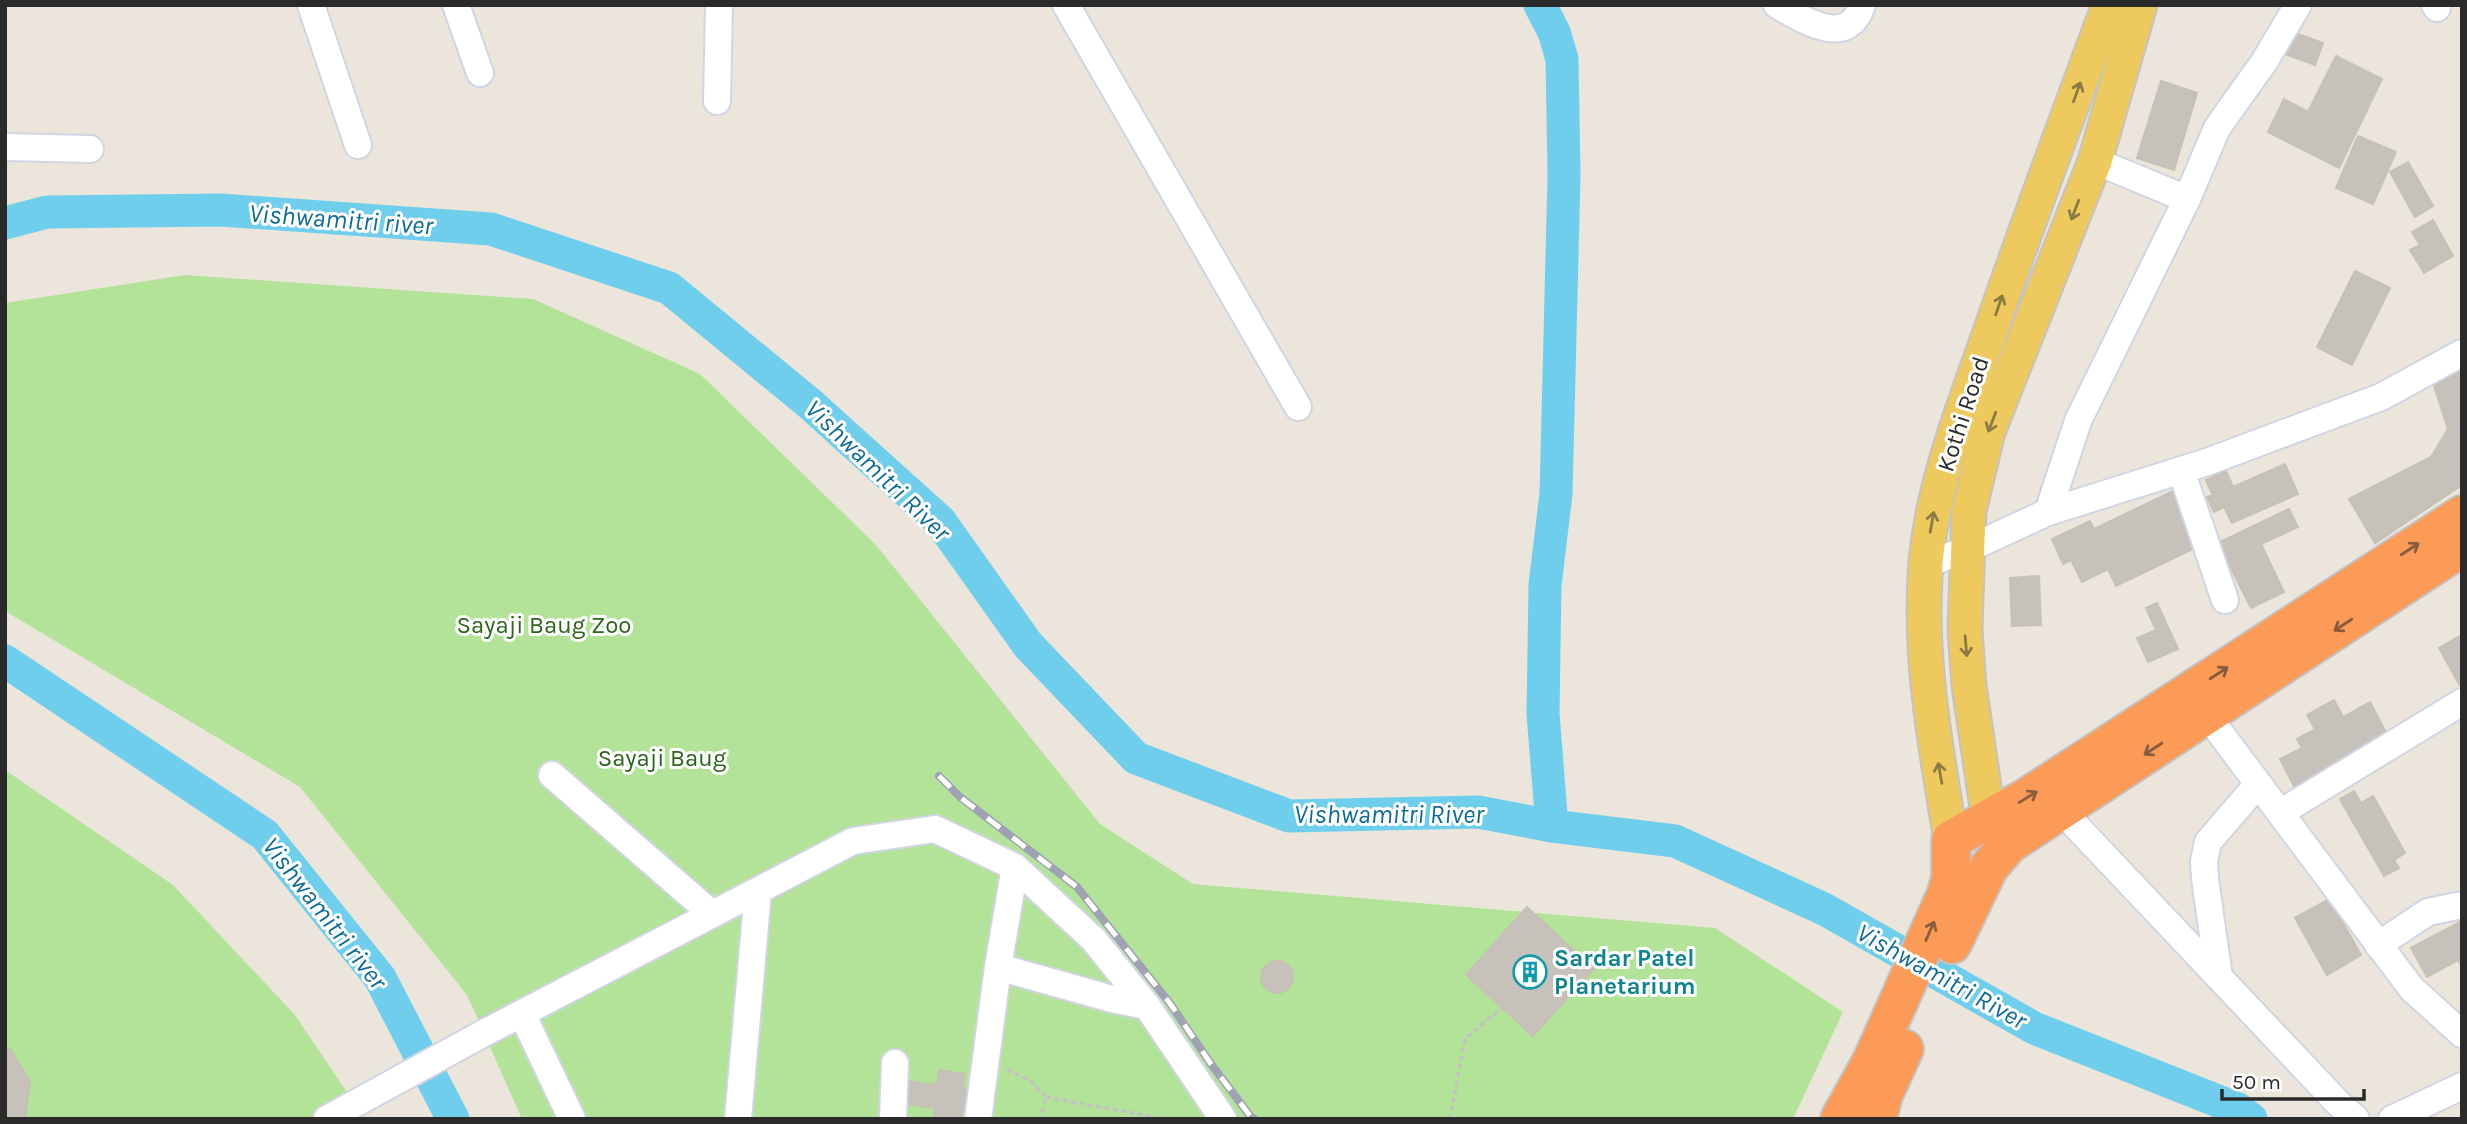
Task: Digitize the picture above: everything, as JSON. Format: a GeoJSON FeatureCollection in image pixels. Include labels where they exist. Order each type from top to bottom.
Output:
{"type":"FeatureCollection","features":[{"type":"Feature","properties":{"kind":"highway"},"geometry":{"type":"LineString","coordinates":[[1840,1119],[1883,1065],[1955,879],[1989,820],[2462,515]]}},
{"type":"Feature","properties":{"kind":"highway"},"geometry":{"type":"LineString","coordinates":[[1955,879],[1996,857],[2009,844],[2060,809],[2462,547]]}},
{"type":"Feature","properties":{"kind":"highway"},"geometry":{"type":"LineString","coordinates":[[1989,820],[1996,857]]}},
{"type":"Feature","properties":{"kind":"highway"},"geometry":{"type":"LineString","coordinates":[[1877,1119],[1883,1096],[1883,1065]]}},
{"type":"Feature","properties":{"kind":"main road","name":"Kothi Road"},"geometry":{"type":"LineString","coordinates":[[1955,879],[1926,667],[1926,564],[1931,523],[1954,436],[2109,5]]}},
{"type":"Feature","properties":{"kind":"main road","name":"Kothi Road"},"geometry":{"type":"LineString","coordinates":[[1989,820],[1969,686],[1965,630],[1969,511],[1988,432],[2095,161],[2140,5]]}},
{"type":"Feature","properties":{"kind":"street"},"geometry":{"type":"LineString","coordinates":[[311,5],[358,145]]}},
{"type":"Feature","properties":{"kind":"street"},"geometry":{"type":"LineString","coordinates":[[456,5],[480,73]]}},
{"type":"Feature","properties":{"kind":"street"},"geometry":{"type":"LineString","coordinates":[[717,101],[719,5]]}},
{"type":"Feature","properties":{"kind":"street"},"geometry":{"type":"LineString","coordinates":[[1066,5],[1298,407]]}},
{"type":"Feature","properties":{"kind":"street"},"geometry":{"type":"LineString","coordinates":[[1777,5],[1817,27],[1835,30],[1860,13],[1862,5]]}},
{"type":"Feature","properties":{"kind":"street"},"geometry":{"type":"LineString","coordinates":[[2048,512],[2078,421],[2188,199],[2217,128],[2264,62],[2298,5]]}},
{"type":"Feature","properties":{"kind":"street"},"geometry":{"type":"LineString","coordinates":[[5,147],[90,149]]}},
{"type":"Feature","properties":{"kind":"street"},"geometry":{"type":"LineString","coordinates":[[2095,161],[2188,199]]}},
{"type":"Feature","properties":{"kind":"street"},"geometry":{"type":"LineString","coordinates":[[1926,564],[1966,550],[2048,512],[2181,470],[2381,397],[2462,354]]}},
{"type":"Feature","properties":{"kind":"street"},"geometry":{"type":"LineString","coordinates":[[2181,470],[2225,600]]}},
{"type":"Feature","properties":{"kind":"street"},"geometry":{"type":"LineString","coordinates":[[2280,813],[2462,702]]}},
{"type":"Feature","properties":{"kind":"street"},"geometry":{"type":"LineString","coordinates":[[2206,714],[2413,989],[2462,1034]]}},
{"type":"Feature","properties":{"kind":"street"},"geometry":{"type":"LineString","coordinates":[[552,775],[712,914]]}},
{"type":"Feature","properties":{"kind":"street"},"geometry":{"type":"LineString","coordinates":[[2219,977],[2204,861],[2208,842],[2259,784]]}},
{"type":"Feature","properties":{"kind":"street"},"geometry":{"type":"LineString","coordinates":[[2060,809],[2356,1119]]}},
{"type":"Feature","properties":{"kind":"street"},"geometry":{"type":"LineString","coordinates":[[327,1119],[484,1033],[853,841],[935,829],[1015,867],[1094,940],[1147,1006],[1223,1119]]}},
{"type":"Feature","properties":{"kind":"street"},"geometry":{"type":"LineString","coordinates":[[978,1119],[998,967],[1015,867]]}},
{"type":"Feature","properties":{"kind":"street"},"geometry":{"type":"LineString","coordinates":[[738,1119],[758,891]]}},
{"type":"Feature","properties":{"kind":"street"},"geometry":{"type":"LineString","coordinates":[[2378,945],[2428,912],[2462,905]]}},
{"type":"Feature","properties":{"kind":"street"},"geometry":{"type":"LineString","coordinates":[[998,967],[1147,1006]]}},
{"type":"Feature","properties":{"kind":"street"},"geometry":{"type":"LineString","coordinates":[[522,1014],[561,1091],[572,1119]]}},
{"type":"Feature","properties":{"kind":"street"},"geometry":{"type":"LineString","coordinates":[[893,1119],[895,1063]]}},
{"type":"Feature","properties":{"kind":"street"},"geometry":{"type":"LineString","coordinates":[[2392,1119],[2462,1086]]}},
{"type":"Feature","properties":{"kind":"path"},"geometry":{"type":"LineString","coordinates":[[1450,1119],[1465,1039],[1502,1008]]}},
{"type":"Feature","properties":{"kind":"path"},"geometry":{"type":"LineString","coordinates":[[985,1065],[1011,1071],[1030,1080],[1046,1097],[1166,1119]]}},
{"type":"Feature","properties":{"kind":"path"},"geometry":{"type":"LineString","coordinates":[[1041,1119],[1046,1097]]}},
{"type":"Feature","properties":{"kind":"green space","name":"Sayaji Baug"},"geometry":{"type":"Polygon","coordinates":[[[185,275],[533,299],[700,374],[876,545],[1100,824],[1193,884],[1715,928],[1843,1012],[1793,1119],[522,1119],[467,995],[300,787],[5,611],[5,303],[185,275]]]}},
{"type":"Feature","properties":{"kind":"green space"},"geometry":{"type":"Polygon","coordinates":[[[5,770],[173,885],[295,1015],[365,1119],[5,1119],[5,770]]]}},
{"type":"Feature","properties":{"kind":"building"},"geometry":{"type":"Polygon","coordinates":[[[2290,31],[2323,43],[2315,65],[2282,53],[2290,31]]]}},
{"type":"Feature","properties":{"kind":"building"},"geometry":{"type":"Polygon","coordinates":[[[2336,56],[2382,79],[2339,168],[2268,132],[2284,99],[2308,112],[2336,56]]]}},
{"type":"Feature","properties":{"kind":"building"},"geometry":{"type":"Polygon","coordinates":[[[2161,81],[2197,93],[2174,170],[2137,158],[2161,81]]]}},
{"type":"Feature","properties":{"kind":"building"},"geometry":{"type":"Polygon","coordinates":[[[2358,136],[2396,152],[2373,204],[2336,188],[2358,136]]]}},
{"type":"Feature","properties":{"kind":"building"},"geometry":{"type":"Polygon","coordinates":[[[2408,162],[2433,206],[2415,217],[2390,172],[2408,162]]]}},
{"type":"Feature","properties":{"kind":"building"},"geometry":{"type":"Polygon","coordinates":[[[2433,220],[2453,256],[2424,273],[2410,250],[2420,245],[2412,232],[2433,220]]]}},
{"type":"Feature","properties":{"kind":"building"},"geometry":{"type":"Polygon","coordinates":[[[2355,271],[2390,288],[2352,365],[2317,347],[2355,271]]]}},
{"type":"Feature","properties":{"kind":"building"},"geometry":{"type":"Polygon","coordinates":[[[2462,368],[2462,485],[2375,543],[2349,499],[2431,457],[2448,429],[2434,386],[2462,368]]]}},
{"type":"Feature","properties":{"kind":"building"},"geometry":{"type":"Polygon","coordinates":[[[2285,464],[2298,494],[2232,523],[2224,507],[2214,512],[2207,497],[2213,495],[2206,480],[2226,471],[2233,487],[2285,464]]]}},
{"type":"Feature","properties":{"kind":"building"},"geometry":{"type":"Polygon","coordinates":[[[2173,491],[2199,546],[2116,586],[2108,569],[2082,582],[2071,560],[2063,564],[2052,539],[2090,521],[2094,529],[2173,491]]]}},
{"type":"Feature","properties":{"kind":"building"},"geometry":{"type":"Polygon","coordinates":[[[2289,509],[2298,527],[2261,544],[2284,592],[2251,608],[2218,543],[2289,509]]]}},
{"type":"Feature","properties":{"kind":"building"},"geometry":{"type":"Polygon","coordinates":[[[2039,576],[2041,625],[2012,626],[2010,578],[2039,576]]]}},
{"type":"Feature","properties":{"kind":"building"},"geometry":{"type":"Polygon","coordinates":[[[2157,603],[2178,649],[2148,662],[2137,638],[2156,630],[2146,608],[2157,603]]]}},
{"type":"Feature","properties":{"kind":"building"},"geometry":{"type":"Polygon","coordinates":[[[2462,635],[2462,683],[2459,684],[2439,648],[2462,635]]]}},
{"type":"Feature","properties":{"kind":"building"},"geometry":{"type":"Polygon","coordinates":[[[2334,700],[2343,717],[2370,702],[2390,740],[2296,790],[2280,759],[2302,748],[2297,739],[2315,729],[2307,715],[2334,700]]]}},
{"type":"Feature","properties":{"kind":"building"},"geometry":{"type":"Polygon","coordinates":[[[2354,791],[2361,803],[2373,796],[2405,853],[2394,860],[2399,868],[2384,876],[2340,799],[2354,791]]]}},
{"type":"Feature","properties":{"kind":"building"},"geometry":{"type":"Polygon","coordinates":[[[2329,899],[2361,955],[2327,975],[2295,918],[2329,899]]]}},
{"type":"Feature","properties":{"kind":"building","name":"Sardar Patel Planetarium"},"geometry":{"type":"Polygon","coordinates":[[[1527,907],[1594,969],[1533,1036],[1466,975],[1527,907]]]}},
{"type":"Feature","properties":{"kind":"building"},"geometry":{"type":"Polygon","coordinates":[[[2462,921],[2462,966],[2458,960],[2427,977],[2411,948],[2462,921]]]}},
{"type":"Feature","properties":{"kind":"building"},"geometry":{"type":"Polygon","coordinates":[[[1277,961],[1288,966],[1293,977],[1288,988],[1277,993],[1266,988],[1261,977],[1266,966],[1277,961]]]}},
{"type":"Feature","properties":{"kind":"building"},"geometry":{"type":"Polygon","coordinates":[[[5,1048],[10,1049],[30,1081],[25,1119],[5,1119],[5,1048]]]}},
{"type":"Feature","properties":{"kind":"building"},"geometry":{"type":"Polygon","coordinates":[[[939,1070],[965,1074],[963,1088],[973,1090],[970,1112],[962,1110],[961,1119],[934,1119],[935,1108],[904,1104],[907,1081],[937,1085],[939,1070]]]}},
{"type":"Feature","properties":{"kind":"waterway"},"geometry":{"type":"LineString","coordinates":[[1540,5],[1554,32],[1562,59],[1564,175],[1556,494],[1545,585],[1543,714],[1552,826]]}},
{"type":"Feature","properties":{"kind":"waterway","name":"Vishwamitri River"},"geometry":{"type":"LineString","coordinates":[[5,223],[47,212],[221,210],[491,229],[669,288],[809,403],[940,521],[1028,645],[1136,758],[1289,816],[1478,812],[1552,826],[1675,841],[1824,909],[2034,1028],[2238,1109],[2251,1119]]}},
{"type":"Feature","properties":{"kind":"waterway","name":"Vishwamitri river"},"geometry":{"type":"LineString","coordinates":[[5,661],[265,835],[380,978],[453,1119]]}},
{"type":"Feature","properties":{"kind":"railway"},"geometry":{"type":"LineString","coordinates":[[939,776],[960,797],[1077,887],[1169,1002],[1211,1064],[1255,1119]]}},
{"type":"Feature","properties":{"kind":"place","name":"Sardar Patel Planetarium"},"geometry":{"type":"Point","coordinates":[1530,972]}},
{"type":"Feature","properties":{"kind":"park label","name":"Sayaji Baug Zoo"},"geometry":{"type":"Point","coordinates":[544,625]}}]}
